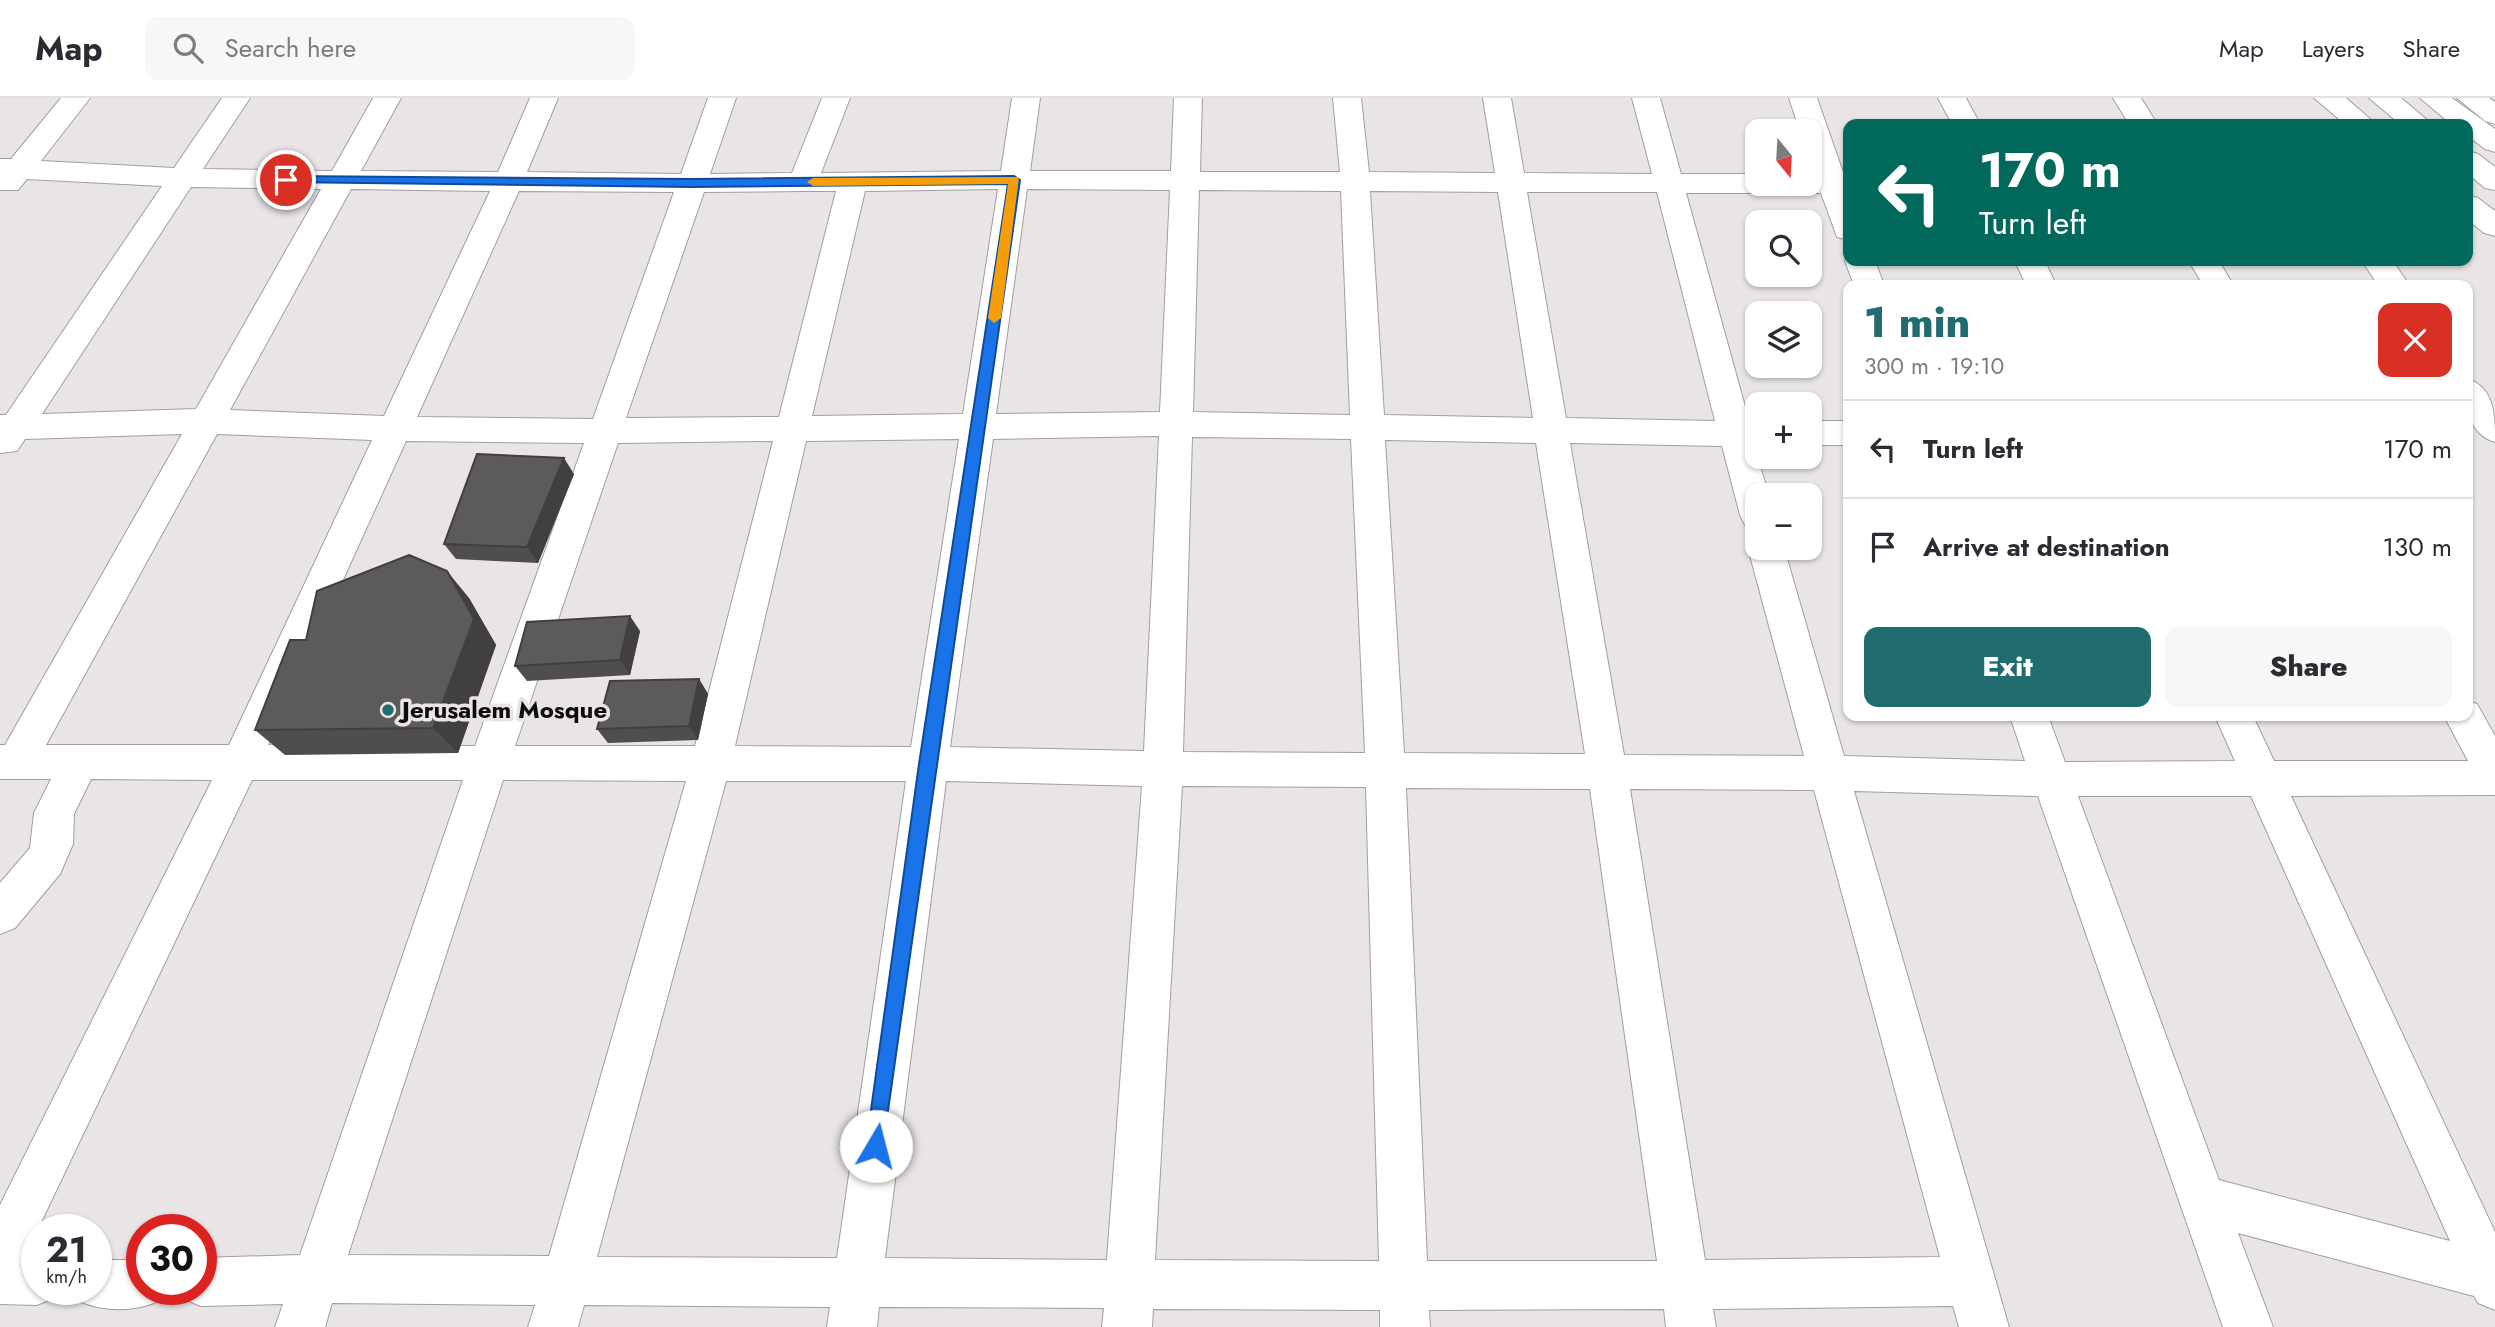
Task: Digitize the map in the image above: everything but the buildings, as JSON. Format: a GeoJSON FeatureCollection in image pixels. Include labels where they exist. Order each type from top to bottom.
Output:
{"type":"FeatureCollection","features":[{"type":"Feature","properties":{"kind":"main road"},"geometry":{"type":"LineString","coordinates":[[5,180],[76,98]]}},
{"type":"Feature","properties":{"kind":"main road"},"geometry":{"type":"LineString","coordinates":[[5,434],[236,98]]}},
{"type":"Feature","properties":{"kind":"main road"},"geometry":{"type":"LineString","coordinates":[[8,762],[208,421],[339,180],[387,98]]}},
{"type":"Feature","properties":{"kind":"main road"},"geometry":{"type":"LineString","coordinates":[[0,1256],[240,764],[509,181],[544,98]]}},
{"type":"Feature","properties":{"kind":"main road"},"geometry":{"type":"LineString","coordinates":[[300,1327],[489,763],[722,98]]}},
{"type":"Feature","properties":{"kind":"main road"},"geometry":{"type":"LineString","coordinates":[[803,182],[836,98]]}},
{"type":"Feature","properties":{"kind":"main road"},"geometry":{"type":"LineString","coordinates":[[855,1305],[928,764],[1027,98]]}},
{"type":"Feature","properties":{"kind":"main road"},"geometry":{"type":"LineString","coordinates":[[1128,1305],[1163,769],[1188,98]]}},
{"type":"Feature","properties":{"kind":"main road"},"geometry":{"type":"LineString","coordinates":[[1346,98],[1355,181],[1385,769],[1404,1306]]}},
{"type":"Feature","properties":{"kind":"main road"},"geometry":{"type":"LineString","coordinates":[[1497,98],[1607,771],[1688,1307]]}},
{"type":"Feature","properties":{"kind":"main road"},"geometry":{"type":"LineString","coordinates":[[1646,98],[1669,185],[1745,431]]}},
{"type":"Feature","properties":{"kind":"main road"},"geometry":{"type":"LineString","coordinates":[[5,180],[181,178],[693,183],[1014,180],[1840,185],[1803,98]]}},
{"type":"Feature","properties":{"kind":"main road"},"geometry":{"type":"LineString","coordinates":[[1952,98],[1963,119]]}},
{"type":"Feature","properties":{"kind":"main road"},"geometry":{"type":"LineString","coordinates":[[2127,98],[2140,119]]}},
{"type":"Feature","properties":{"kind":"main road"},"geometry":{"type":"LineString","coordinates":[[2328,98],[2355,119]]}},
{"type":"Feature","properties":{"kind":"main road"},"geometry":{"type":"LineString","coordinates":[[2383,98],[2411,119]]}},
{"type":"Feature","properties":{"kind":"main road"},"geometry":{"type":"LineString","coordinates":[[2434,98],[2462,119]]}},
{"type":"Feature","properties":{"kind":"main road"},"geometry":{"type":"LineString","coordinates":[[2472,98],[2495,115]]}},
{"type":"Feature","properties":{"kind":"main road"},"geometry":{"type":"LineString","coordinates":[[2473,127],[2495,143]]}},
{"type":"Feature","properties":{"kind":"main road"},"geometry":{"type":"LineString","coordinates":[[2473,164],[2495,181]]}},
{"type":"Feature","properties":{"kind":"main road"},"geometry":{"type":"LineString","coordinates":[[558,1304],[711,763],[853,181]]}},
{"type":"Feature","properties":{"kind":"main road"},"geometry":{"type":"LineString","coordinates":[[2473,209],[2495,226]]}},
{"type":"Feature","properties":{"kind":"main road"},"geometry":{"type":"LineString","coordinates":[[2473,398],[2495,431]]}},
{"type":"Feature","properties":{"kind":"main road"},"geometry":{"type":"LineString","coordinates":[[5,434],[208,421],[394,429],[978,429],[1174,424],[1745,434]]}},
{"type":"Feature","properties":{"kind":"main road"},"geometry":{"type":"LineString","coordinates":[[2473,431],[2495,431]]}},
{"type":"Feature","properties":{"kind":"main road"},"geometry":{"type":"LineString","coordinates":[[1822,433],[1843,433]]}},
{"type":"Feature","properties":{"kind":"main road"},"geometry":{"type":"LineString","coordinates":[[1769,560],[1983,1327]]}},
{"type":"Feature","properties":{"kind":"main road"},"geometry":{"type":"LineString","coordinates":[[2031,721],[2248,1327]]}},
{"type":"Feature","properties":{"kind":"main road"},"geometry":{"type":"LineString","coordinates":[[2236,721],[2494,1280]]}},
{"type":"Feature","properties":{"kind":"main road"},"geometry":{"type":"LineString","coordinates":[[2466,721],[2495,772]]}},
{"type":"Feature","properties":{"kind":"main road"},"geometry":{"type":"LineString","coordinates":[[8,762],[928,764],[1163,769],[1827,773],[2052,779],[2495,778]]}},
{"type":"Feature","properties":{"kind":"main road"},"geometry":{"type":"LineString","coordinates":[[0,914],[45,861],[54,844],[54,813],[80,762]]}},
{"type":"Feature","properties":{"kind":"main road"},"geometry":{"type":"LineString","coordinates":[[2204,1200],[2494,1280]]}},
{"type":"Feature","properties":{"kind":"main road"},"geometry":{"type":"LineString","coordinates":[[217,1281],[318,1277],[558,1304],[1688,1307],[1971,1281]]}},
{"type":"Feature","properties":{"kind":"main road"},"geometry":{"type":"LineString","coordinates":[[0,1280],[21,1281]]}},
{"type":"Feature","properties":{"kind":"slow traffic"},"geometry":{"type":"LineString","coordinates":[[813,182],[1014,180],[994,318]]}},
{"type":"Feature","properties":{"kind":"place","name":"Jerusalem Mosque"},"geometry":{"type":"Point","coordinates":[388,710]}},
{"type":"Feature","properties":{"kind":"route"},"geometry":{"type":"LineString","coordinates":[[286,180],[693,183],[1014,180],[928,764],[876,1146]]}}]}
